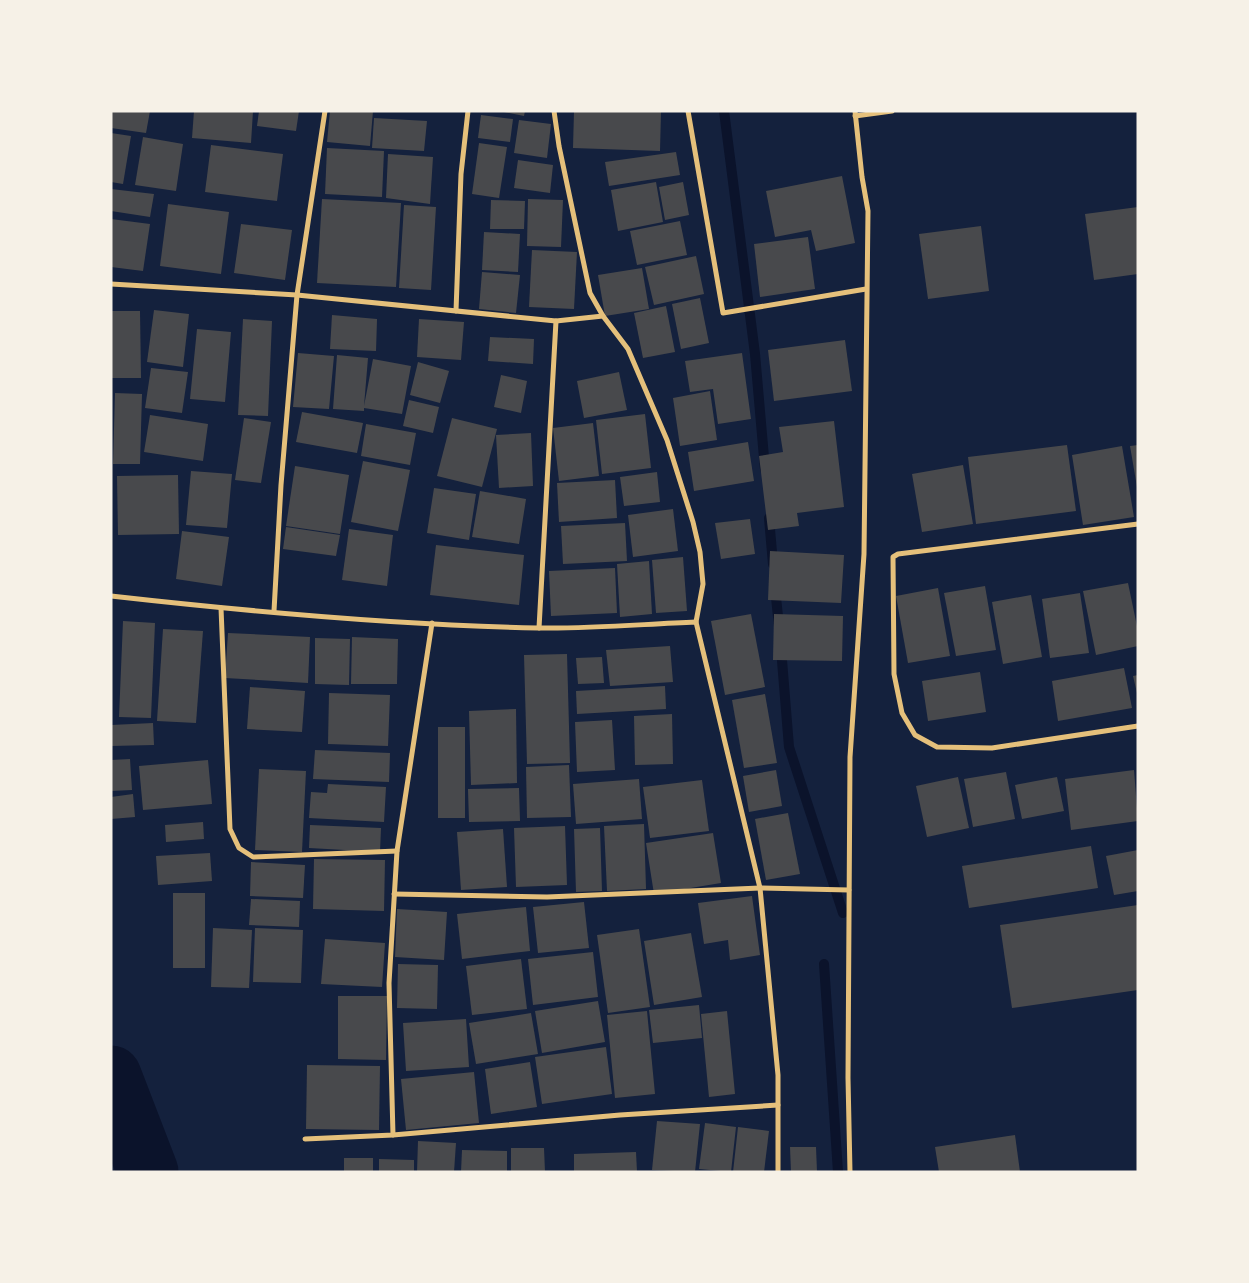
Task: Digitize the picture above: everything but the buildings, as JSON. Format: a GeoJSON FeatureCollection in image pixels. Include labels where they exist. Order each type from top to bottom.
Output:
{"type":"FeatureCollection","features":[{"type":"Feature","properties":{"kind":"street"},"geometry":{"type":"LineString","coordinates":[[274,611],[281,485],[297,295],[325,111]]}},
{"type":"Feature","properties":{"kind":"street"},"geometry":{"type":"LineString","coordinates":[[456,311],[461,174],[468,111]]}},
{"type":"Feature","properties":{"kind":"street"},"geometry":{"type":"LineString","coordinates":[[554,111],[559,146],[590,293],[603,316],[628,349],[667,440],[693,522],[700,552],[703,584],[696,622],[760,888],[778,1075],[778,1172]]}},
{"type":"Feature","properties":{"kind":"street"},"geometry":{"type":"LineString","coordinates":[[688,111],[723,313],[738,309],[866,290]]}},
{"type":"Feature","properties":{"kind":"street"},"geometry":{"type":"LineString","coordinates":[[850,1172],[848,1078],[850,757],[864,554],[868,211],[855,114],[892,111]]}},
{"type":"Feature","properties":{"kind":"street"},"geometry":{"type":"LineString","coordinates":[[111,284],[297,295],[556,321],[603,316]]}},
{"type":"Feature","properties":{"kind":"street"},"geometry":{"type":"LineString","coordinates":[[539,628],[556,321]]}},
{"type":"Feature","properties":{"kind":"street"},"geometry":{"type":"LineString","coordinates":[[1138,524],[898,554],[893,557],[893,567],[894,674],[902,713],[915,736],[937,747],[992,748],[1138,726]]}},
{"type":"Feature","properties":{"kind":"street"},"geometry":{"type":"LineString","coordinates":[[111,596],[221,608],[432,623],[539,628],[696,622]]}},
{"type":"Feature","properties":{"kind":"street"},"geometry":{"type":"LineString","coordinates":[[221,608],[230,829],[239,848],[253,857],[397,851]]}},
{"type":"Feature","properties":{"kind":"street"},"geometry":{"type":"LineString","coordinates":[[392,1135],[389,983],[397,851],[432,623]]}},
{"type":"Feature","properties":{"kind":"street"},"geometry":{"type":"LineString","coordinates":[[394,894],[595,897],[760,888],[849,890]]}},
{"type":"Feature","properties":{"kind":"street"},"geometry":{"type":"LineString","coordinates":[[305,1139],[392,1135],[620,1115],[778,1105]]}},
{"type":"Feature","properties":{"kind":"waterway"},"geometry":{"type":"LineString","coordinates":[[724,111],[755,354],[765,469]]}},
{"type":"Feature","properties":{"kind":"waterway"},"geometry":{"type":"LineString","coordinates":[[769,518],[773,564]]}},
{"type":"Feature","properties":{"kind":"waterway"},"geometry":{"type":"LineString","coordinates":[[775,588],[779,626]]}},
{"type":"Feature","properties":{"kind":"waterway"},"geometry":{"type":"LineString","coordinates":[[781,648],[789,747],[843,913]]}},
{"type":"Feature","properties":{"kind":"waterway"},"geometry":{"type":"LineString","coordinates":[[824,964],[838,1172]]}},
{"type":"Feature","properties":{"kind":"waterway"},"geometry":{"type":"LineString","coordinates":[[111,1076],[148,1172]]}}]}
